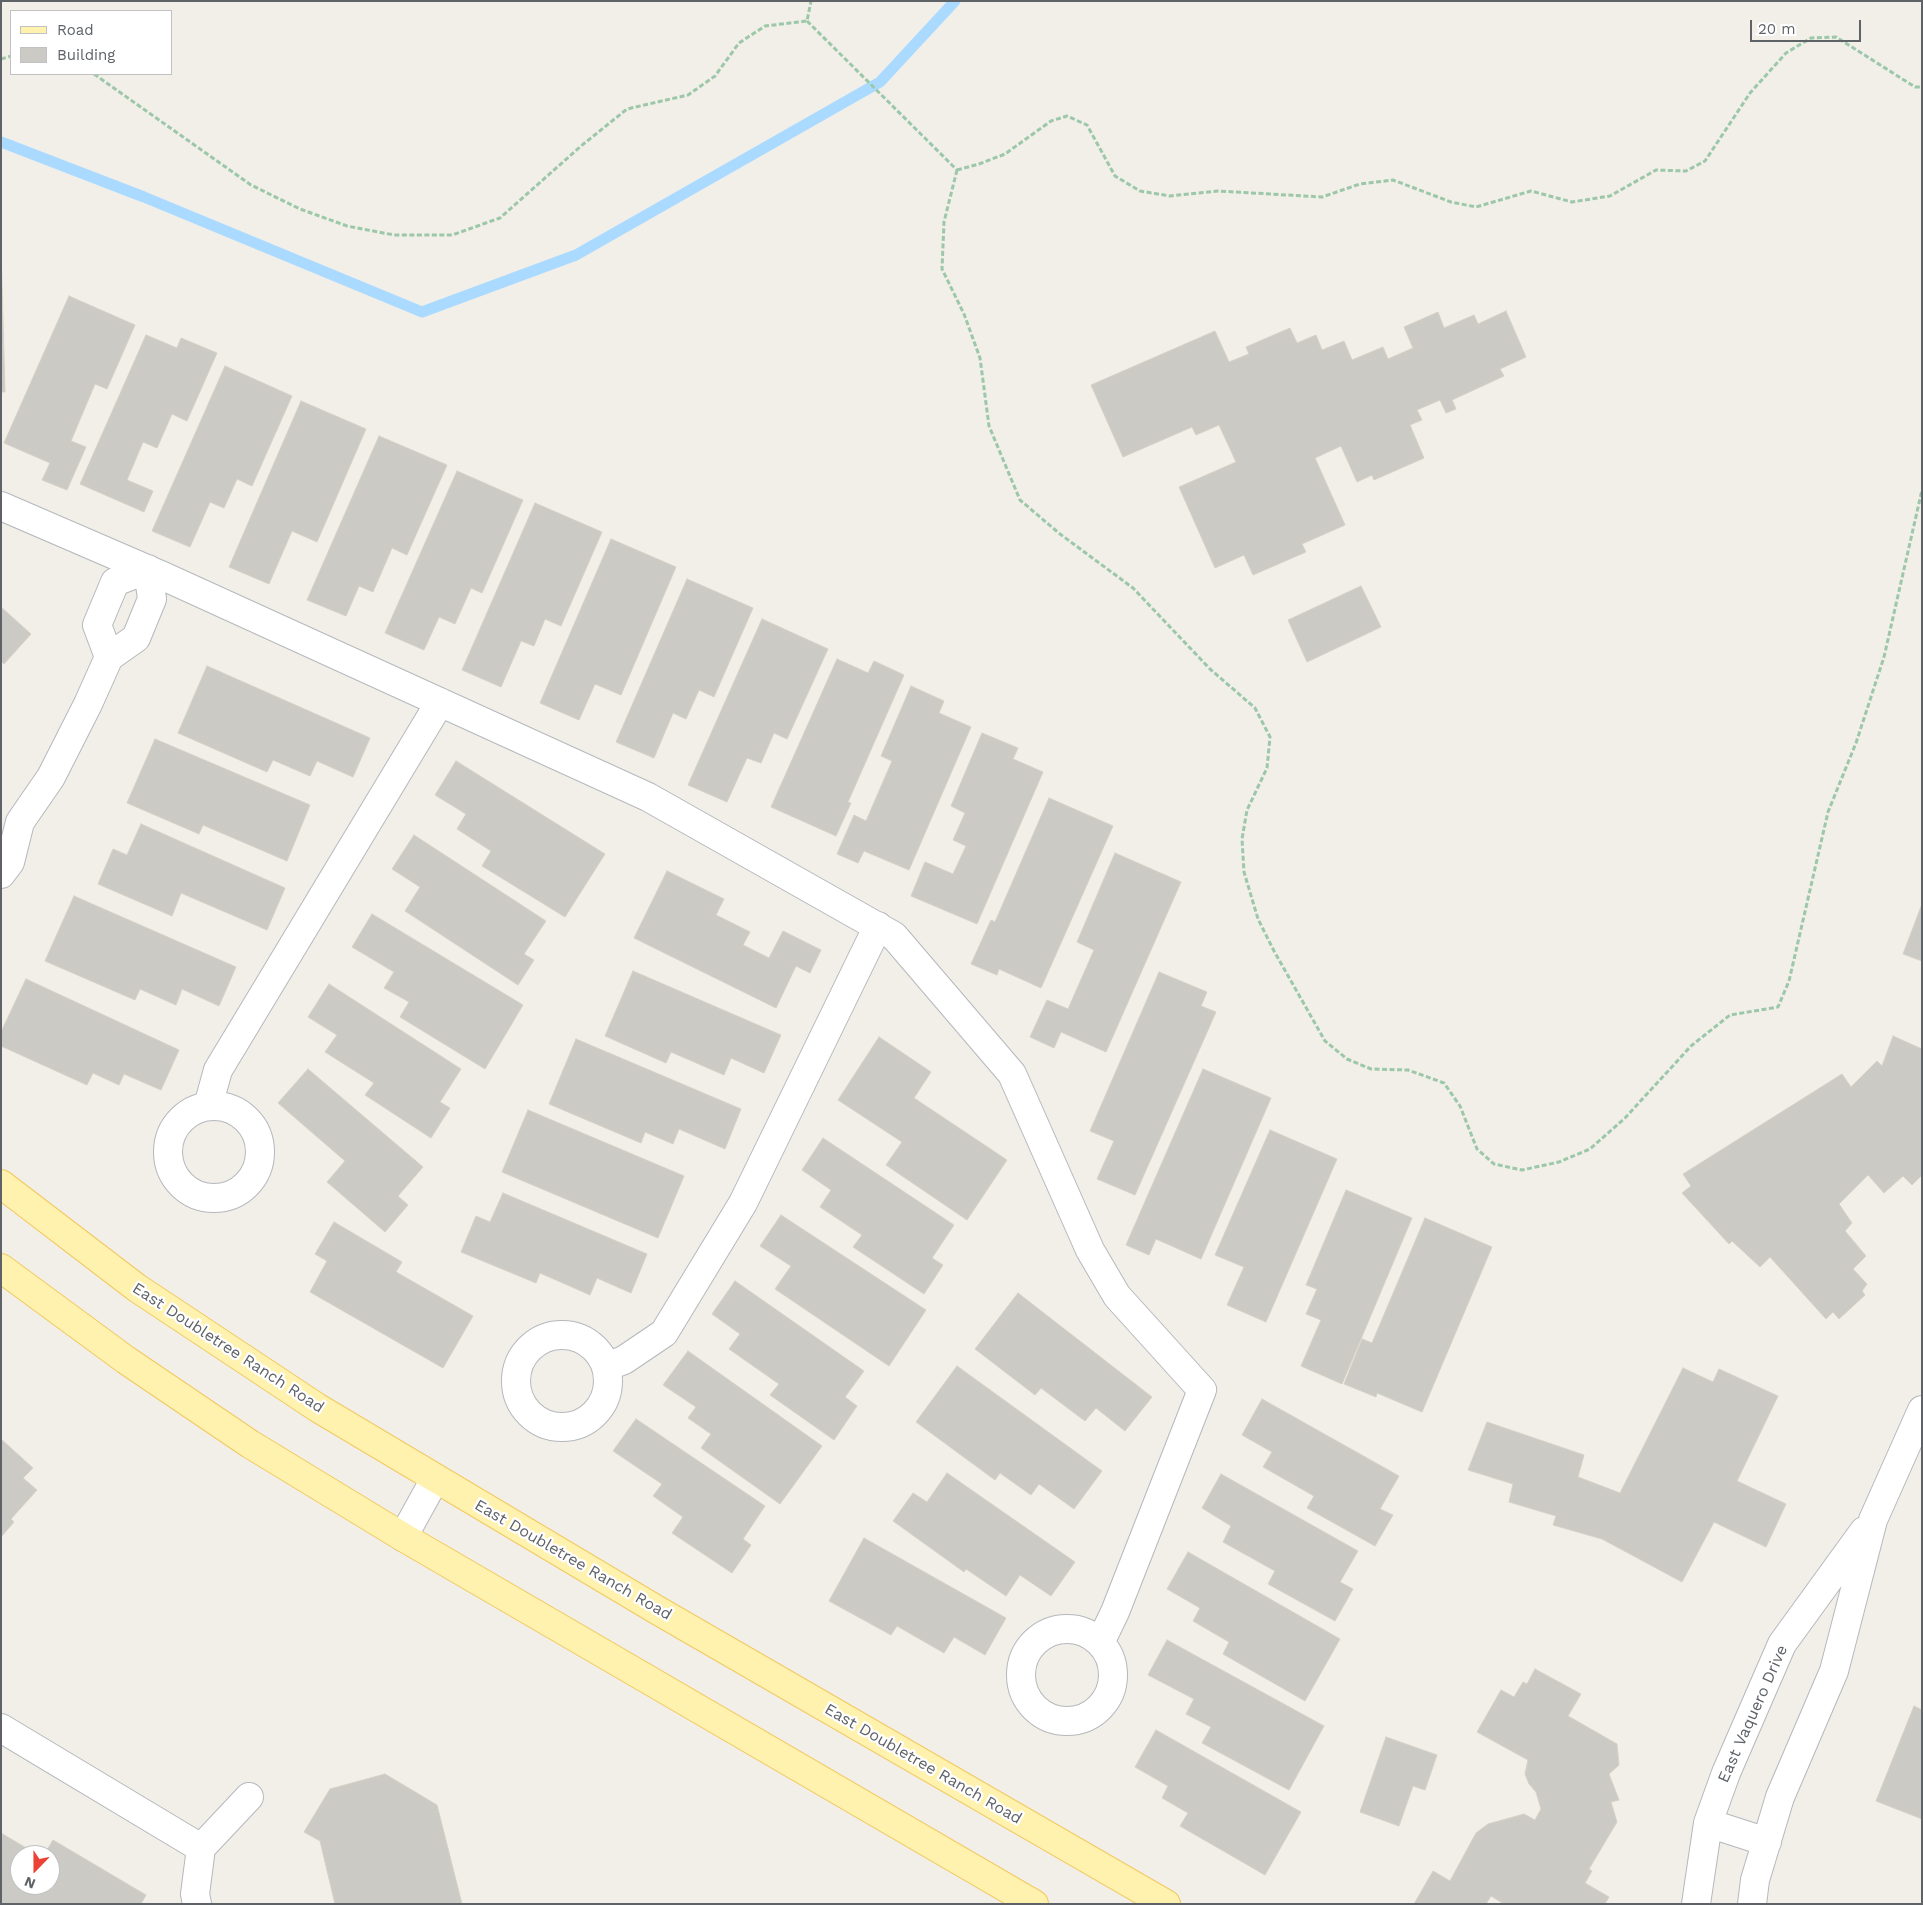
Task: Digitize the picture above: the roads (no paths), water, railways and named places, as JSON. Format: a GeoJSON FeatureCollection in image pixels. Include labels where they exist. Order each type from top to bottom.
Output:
{"type":"FeatureCollection","features":[{"type":"Feature","properties":{"kind":"main road","name":"East Doubletree Ranch Road"},"geometry":{"type":"LineString","coordinates":[[1,1184],[137,1288],[318,1408],[435,1479],[1166,1904]]}},
{"type":"Feature","properties":{"kind":"main road"},"geometry":{"type":"LineString","coordinates":[[1,1268],[118,1355],[202,1413],[403,1537],[1034,1904]]}},
{"type":"Feature","properties":{"kind":"street"},"geometry":{"type":"LineString","coordinates":[[1,506],[148,569],[648,797],[894,936],[1012,1074],[1090,1250],[1117,1296],[1202,1390],[1115,1612],[1100,1643]]}},
{"type":"Feature","properties":{"kind":"street"},"geometry":{"type":"LineString","coordinates":[[1,874],[10,862],[11,825],[51,777],[88,704],[109,657],[136,638],[152,599],[148,569]]}},
{"type":"Feature","properties":{"kind":"street"},"geometry":{"type":"LineString","coordinates":[[109,657],[97,625],[115,582],[148,569]]}},
{"type":"Feature","properties":{"kind":"street"},"geometry":{"type":"LineString","coordinates":[[208,1106],[218,1070],[440,702]]}},
{"type":"Feature","properties":{"kind":"street"},"geometry":{"type":"LineString","coordinates":[[606,1367],[624,1360],[664,1333],[743,1203],[878,926]]}},
{"type":"Feature","properties":{"kind":"street","name":"East Vaquero Drive"},"geometry":{"type":"LineString","coordinates":[[1752,1904],[1755,1880],[1780,1797],[1834,1671],[1873,1520],[1922,1410]]}},
{"type":"Feature","properties":{"kind":"street"},"geometry":{"type":"LineString","coordinates":[[403,1537],[435,1479]]}},
{"type":"Feature","properties":{"kind":"street","name":"East Vaquero Drive"},"geometry":{"type":"LineString","coordinates":[[1696,1904],[1708,1823],[1726,1773],[1782,1644],[1873,1520]]}},
{"type":"Feature","properties":{"kind":"street"},"geometry":{"type":"LineString","coordinates":[[1,1728],[201,1848]]}},
{"type":"Feature","properties":{"kind":"street"},"geometry":{"type":"LineString","coordinates":[[197,1904],[195,1894],[201,1848],[250,1797]]}},
{"type":"Feature","properties":{"kind":"street"},"geometry":{"type":"LineString","coordinates":[[1708,1823],[1767,1842]]}},
{"type":"Feature","properties":{"kind":"waterway"},"geometry":{"type":"LineString","coordinates":[[1,142],[144,197],[422,312],[576,255],[880,82],[955,1]]}}]}
